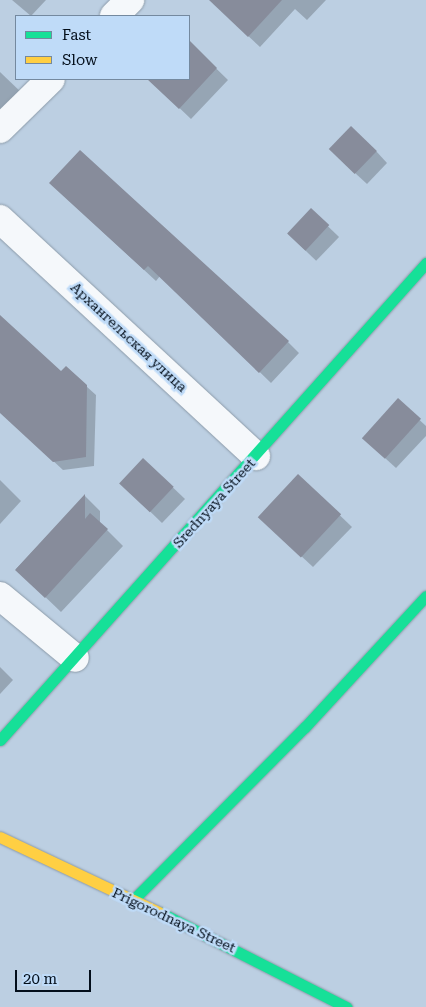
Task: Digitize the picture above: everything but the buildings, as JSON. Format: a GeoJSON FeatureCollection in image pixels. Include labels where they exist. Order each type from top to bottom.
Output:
{"type":"FeatureCollection","features":[{"type":"Feature","properties":{"kind":"street"},"geometry":{"type":"LineString","coordinates":[[115,15],[130,0]]}},
{"type":"Feature","properties":{"kind":"street"},"geometry":{"type":"LineString","coordinates":[[0,129],[49,80]]}},
{"type":"Feature","properties":{"kind":"street","name":"Архангельская улица"},"geometry":{"type":"LineString","coordinates":[[0,219],[256,456]]}},
{"type":"Feature","properties":{"kind":"street","name":"Srednyaya Street"},"geometry":{"type":"LineString","coordinates":[[0,740],[256,456],[426,263]]}},
{"type":"Feature","properties":{"kind":"street"},"geometry":{"type":"LineString","coordinates":[[0,596],[75,658]]}},
{"type":"Feature","properties":{"kind":"street"},"geometry":{"type":"LineString","coordinates":[[133,900],[224,806],[306,727],[426,596]]}},
{"type":"Feature","properties":{"kind":"street","name":"Prigorodnaya Street"},"geometry":{"type":"LineString","coordinates":[[0,837],[133,900],[346,1007]]}},
{"type":"Feature","properties":{"kind":"traffic: fast"},"geometry":{"type":"LineString","coordinates":[[0,740],[426,263]]}},
{"type":"Feature","properties":{"kind":"traffic: fast"},"geometry":{"type":"LineString","coordinates":[[133,900],[305,727],[426,596]]}},
{"type":"Feature","properties":{"kind":"traffic: fast"},"geometry":{"type":"LineString","coordinates":[[161,913],[346,1007]]}},
{"type":"Feature","properties":{"kind":"traffic: slow"},"geometry":{"type":"LineString","coordinates":[[0,837],[161,913]]}}]}
